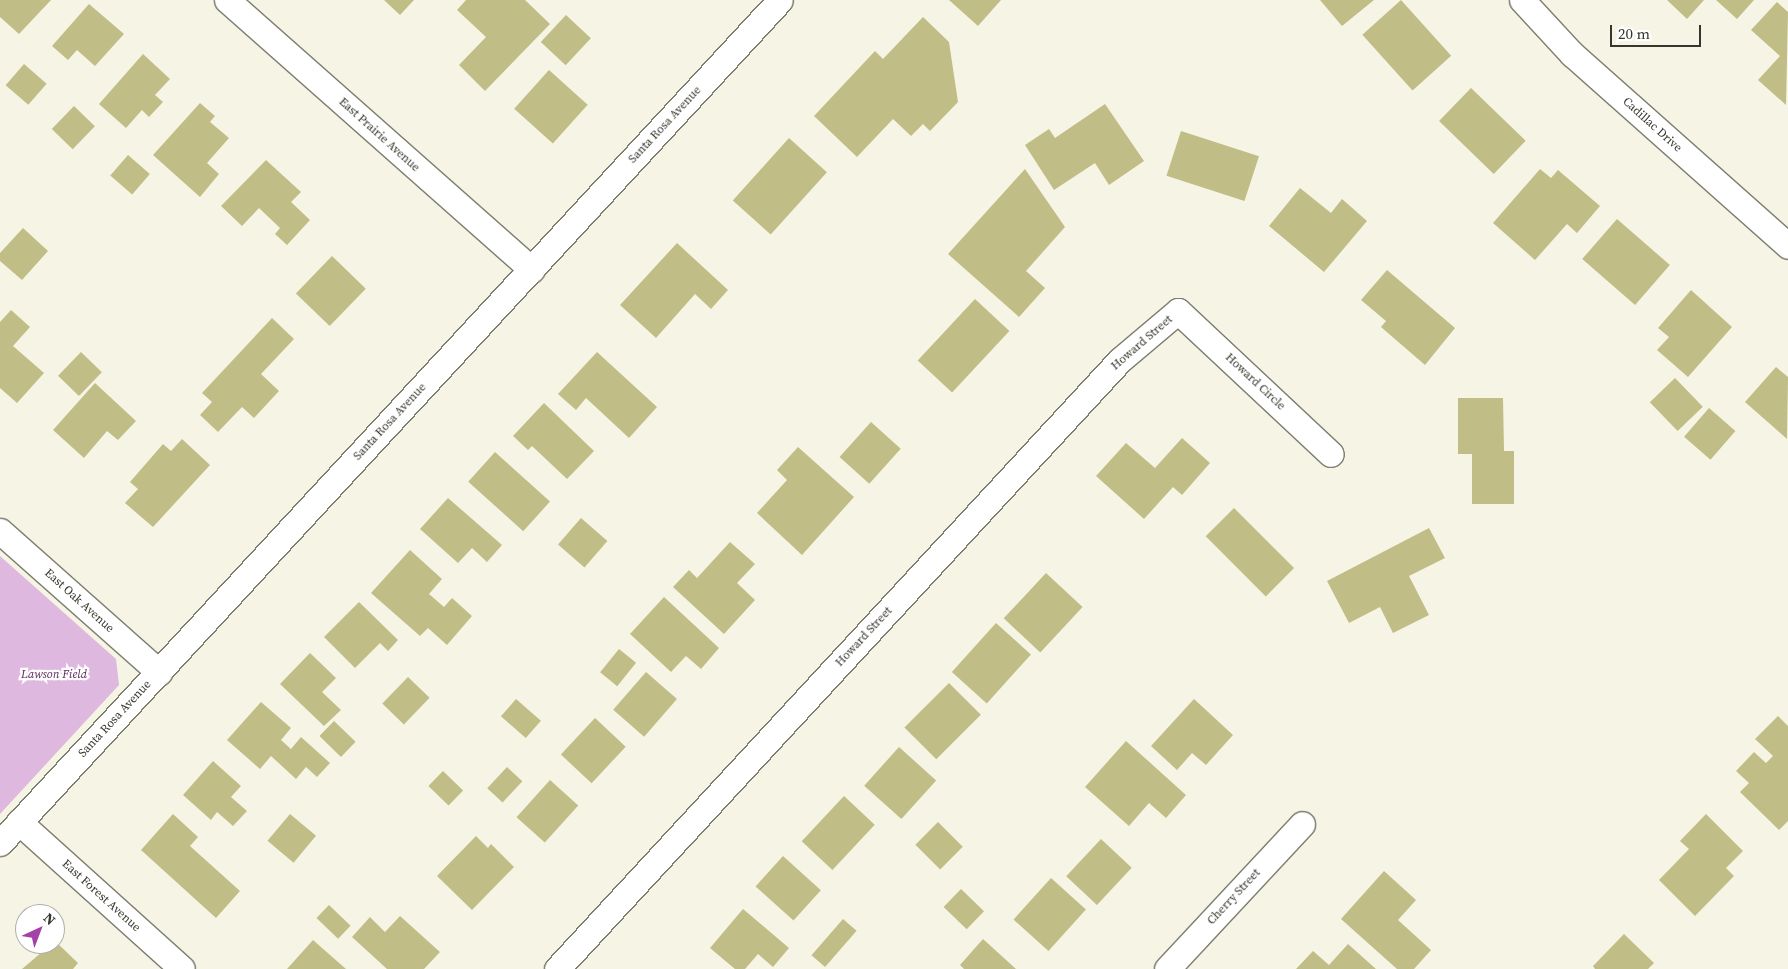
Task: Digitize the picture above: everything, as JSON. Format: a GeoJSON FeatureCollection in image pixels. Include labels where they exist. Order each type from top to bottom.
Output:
{"type":"FeatureCollection","features":[{"type":"Feature","properties":{"kind":"street","name":"East Prairie Avenue"},"geometry":{"type":"LineString","coordinates":[[227,0],[532,270]]}},
{"type":"Feature","properties":{"kind":"street","name":"Santa Rosa Avenue"},"geometry":{"type":"LineString","coordinates":[[0,843],[780,0]]}},
{"type":"Feature","properties":{"kind":"street","name":"Cadillac Drive"},"geometry":{"type":"LineString","coordinates":[[1522,0],[1572,54],[1788,246]]}},
{"type":"Feature","properties":{"kind":"street","name":"Howard Circle"},"geometry":{"type":"LineString","coordinates":[[1178,311],[1331,454]]}},
{"type":"Feature","properties":{"kind":"street","name":"Howard Street"},"geometry":{"type":"LineString","coordinates":[[557,969],[1120,360],[1178,311]]}},
{"type":"Feature","properties":{"kind":"street","name":"East Oak Avenue"},"geometry":{"type":"LineString","coordinates":[[0,530],[159,672]]}},
{"type":"Feature","properties":{"kind":"street","name":"East Forest Avenue"},"geometry":{"type":"LineString","coordinates":[[19,822],[182,969]]}},
{"type":"Feature","properties":{"kind":"street","name":"Cherry Street"},"geometry":{"type":"LineString","coordinates":[[1167,969],[1302,824]]}},
{"type":"Feature","properties":{"kind":"green space","name":"Lawson Field"},"geometry":{"type":"Polygon","coordinates":[[[0,556],[116,659],[119,685],[0,814],[0,556]]]}},
{"type":"Feature","properties":{"kind":"building"},"geometry":{"type":"Polygon","coordinates":[[[0,0],[51,0],[19,34],[0,17],[0,0]]]}},
{"type":"Feature","properties":{"kind":"building"},"geometry":{"type":"Polygon","coordinates":[[[384,0],[414,0],[400,15],[384,0]]]}},
{"type":"Feature","properties":{"kind":"building"},"geometry":{"type":"Polygon","coordinates":[[[466,0],[525,0],[550,24],[485,91],[459,65],[486,37],[457,10],[466,0]]]}},
{"type":"Feature","properties":{"kind":"building"},"geometry":{"type":"Polygon","coordinates":[[[949,0],[1001,0],[978,26],[949,0]]]}},
{"type":"Feature","properties":{"kind":"building"},"geometry":{"type":"Polygon","coordinates":[[[1320,0],[1374,0],[1342,26],[1320,0]]]}},
{"type":"Feature","properties":{"kind":"building"},"geometry":{"type":"Polygon","coordinates":[[[1401,0],[1451,56],[1413,91],[1362,35],[1401,0]]]}},
{"type":"Feature","properties":{"kind":"building"},"geometry":{"type":"Polygon","coordinates":[[[1667,0],[1704,0],[1687,19],[1667,0]]]}},
{"type":"Feature","properties":{"kind":"building"},"geometry":{"type":"Polygon","coordinates":[[[1716,0],[1754,0],[1737,19],[1716,0]]]}},
{"type":"Feature","properties":{"kind":"building"},"geometry":{"type":"Polygon","coordinates":[[[1777,2],[1788,12],[1786,105],[1758,80],[1780,56],[1751,30],[1777,2]]]}},
{"type":"Feature","properties":{"kind":"building"},"geometry":{"type":"Polygon","coordinates":[[[89,4],[124,34],[95,66],[77,50],[68,60],[52,46],[89,4]]]}},
{"type":"Feature","properties":{"kind":"building"},"geometry":{"type":"Polygon","coordinates":[[[566,15],[591,38],[566,65],[541,42],[566,15]]]}},
{"type":"Feature","properties":{"kind":"building"},"geometry":{"type":"Polygon","coordinates":[[[923,17],[949,42],[958,102],[930,131],[923,124],[911,136],[893,119],[857,157],[814,116],[875,51],[883,59],[923,17]]]}},
{"type":"Feature","properties":{"kind":"building"},"geometry":{"type":"Polygon","coordinates":[[[143,54],[170,79],[155,95],[163,102],[149,117],[142,110],[126,128],[99,104],[143,54]]]}},
{"type":"Feature","properties":{"kind":"building"},"geometry":{"type":"Polygon","coordinates":[[[24,64],[47,84],[28,105],[6,85],[24,64]]]}},
{"type":"Feature","properties":{"kind":"building"},"geometry":{"type":"Polygon","coordinates":[[[549,70],[588,105],[553,143],[514,109],[549,70]]]}},
{"type":"Feature","properties":{"kind":"building"},"geometry":{"type":"Polygon","coordinates":[[[1471,88],[1526,141],[1494,174],[1439,121],[1471,88]]]}},
{"type":"Feature","properties":{"kind":"building"},"geometry":{"type":"Polygon","coordinates":[[[200,103],[215,116],[210,122],[229,138],[207,163],[219,174],[200,197],[153,155],[200,103]]]}},
{"type":"Feature","properties":{"kind":"building"},"geometry":{"type":"Polygon","coordinates":[[[1105,104],[1144,161],[1109,185],[1095,163],[1054,190],[1025,145],[1049,129],[1055,138],[1105,104]]]}},
{"type":"Feature","properties":{"kind":"building"},"geometry":{"type":"Polygon","coordinates":[[[74,106],[95,126],[73,149],[52,129],[74,106]]]}},
{"type":"Feature","properties":{"kind":"building"},"geometry":{"type":"Polygon","coordinates":[[[1181,131],[1259,156],[1244,201],[1166,176],[1181,131]]]}},
{"type":"Feature","properties":{"kind":"building"},"geometry":{"type":"Polygon","coordinates":[[[789,138],[827,172],[771,235],[733,200],[789,138]]]}},
{"type":"Feature","properties":{"kind":"building"},"geometry":{"type":"Polygon","coordinates":[[[128,155],[150,174],[132,194],[110,175],[128,155]]]}},
{"type":"Feature","properties":{"kind":"building"},"geometry":{"type":"Polygon","coordinates":[[[266,160],[301,192],[291,202],[310,220],[287,245],[275,234],[280,228],[259,208],[242,226],[221,206],[266,160]]]}},
{"type":"Feature","properties":{"kind":"building"},"geometry":{"type":"Polygon","coordinates":[[[1025,169],[1065,227],[1026,271],[1045,288],[1019,317],[948,254],[1025,169]]]}},
{"type":"Feature","properties":{"kind":"building"},"geometry":{"type":"Polygon","coordinates":[[[1540,169],[1551,178],[1558,170],[1600,206],[1577,233],[1567,224],[1535,260],[1493,223],[1540,169]]]}},
{"type":"Feature","properties":{"kind":"building"},"geometry":{"type":"Polygon","coordinates":[[[1300,188],[1331,213],[1342,199],[1367,221],[1324,272],[1269,226],[1300,188]]]}},
{"type":"Feature","properties":{"kind":"building"},"geometry":{"type":"Polygon","coordinates":[[[1617,219],[1670,265],[1635,305],[1582,259],[1617,219]]]}},
{"type":"Feature","properties":{"kind":"building"},"geometry":{"type":"Polygon","coordinates":[[[23,228],[48,251],[22,280],[0,261],[0,253],[23,228]]]}},
{"type":"Feature","properties":{"kind":"building"},"geometry":{"type":"Polygon","coordinates":[[[677,243],[728,290],[711,309],[695,294],[656,338],[620,305],[677,243]]]}},
{"type":"Feature","properties":{"kind":"building"},"geometry":{"type":"Polygon","coordinates":[[[332,256],[366,289],[330,326],[296,293],[332,256]]]}},
{"type":"Feature","properties":{"kind":"building"},"geometry":{"type":"Polygon","coordinates":[[[1387,270],[1455,328],[1425,365],[1381,327],[1386,321],[1361,300],[1387,270]]]}},
{"type":"Feature","properties":{"kind":"building"},"geometry":{"type":"Polygon","coordinates":[[[1691,290],[1732,327],[1688,377],[1657,350],[1669,337],[1658,328],[1691,290]]]}},
{"type":"Feature","properties":{"kind":"building"},"geometry":{"type":"Polygon","coordinates":[[[975,299],[1009,331],[952,392],[918,360],[975,299]]]}},
{"type":"Feature","properties":{"kind":"building"},"geometry":{"type":"Polygon","coordinates":[[[11,310],[30,327],[13,346],[44,373],[17,403],[0,388],[0,322],[11,310]]]}},
{"type":"Feature","properties":{"kind":"building"},"geometry":{"type":"Polygon","coordinates":[[[272,318],[294,339],[261,374],[279,391],[254,418],[242,407],[218,432],[200,415],[212,402],[202,393],[272,318]]]}},
{"type":"Feature","properties":{"kind":"building"},"geometry":{"type":"Polygon","coordinates":[[[81,352],[102,372],[79,396],[58,376],[81,352]]]}},
{"type":"Feature","properties":{"kind":"building"},"geometry":{"type":"Polygon","coordinates":[[[597,352],[657,407],[629,438],[586,398],[576,410],[558,394],[597,352]]]}},
{"type":"Feature","properties":{"kind":"building"},"geometry":{"type":"Polygon","coordinates":[[[1776,367],[1788,377],[1787,439],[1745,402],[1776,367]]]}},
{"type":"Feature","properties":{"kind":"building"},"geometry":{"type":"Polygon","coordinates":[[[1675,378],[1703,407],[1678,431],[1650,402],[1675,378]]]}},
{"type":"Feature","properties":{"kind":"building"},"geometry":{"type":"Polygon","coordinates":[[[95,383],[136,421],[118,440],[107,431],[84,458],[53,430],[95,383]]]}},
{"type":"Feature","properties":{"kind":"building"},"geometry":{"type":"Polygon","coordinates":[[[1458,398],[1503,398],[1504,451],[1514,451],[1514,504],[1472,504],[1472,454],[1458,454],[1458,398]]]}},
{"type":"Feature","properties":{"kind":"building"},"geometry":{"type":"Polygon","coordinates":[[[544,403],[594,451],[567,479],[532,446],[528,450],[513,436],[544,403]]]}},
{"type":"Feature","properties":{"kind":"building"},"geometry":{"type":"Polygon","coordinates":[[[1709,408],[1735,431],[1710,460],[1684,437],[1709,408]]]}},
{"type":"Feature","properties":{"kind":"building"},"geometry":{"type":"Polygon","coordinates":[[[871,422],[901,449],[869,484],[840,457],[871,422]]]}},
{"type":"Feature","properties":{"kind":"building"},"geometry":{"type":"Polygon","coordinates":[[[1182,438],[1210,463],[1182,495],[1173,487],[1144,519],[1096,476],[1126,443],[1155,468],[1182,438]]]}},
{"type":"Feature","properties":{"kind":"building"},"geometry":{"type":"Polygon","coordinates":[[[182,439],[210,465],[153,527],[125,503],[138,489],[130,482],[163,444],[171,451],[182,439]]]}},
{"type":"Feature","properties":{"kind":"building"},"geometry":{"type":"Polygon","coordinates":[[[798,447],[854,497],[802,555],[757,513],[787,480],[777,470],[798,447]]]}},
{"type":"Feature","properties":{"kind":"building"},"geometry":{"type":"Polygon","coordinates":[[[495,452],[550,502],[523,531],[468,482],[495,452]]]}},
{"type":"Feature","properties":{"kind":"building"},"geometry":{"type":"Polygon","coordinates":[[[448,498],[502,545],[487,562],[472,548],[458,563],[420,529],[448,498]]]}},
{"type":"Feature","properties":{"kind":"building"},"geometry":{"type":"Polygon","coordinates":[[[1234,508],[1294,568],[1266,596],[1206,536],[1234,508]]]}},
{"type":"Feature","properties":{"kind":"building"},"geometry":{"type":"Polygon","coordinates":[[[581,518],[607,541],[584,567],[558,544],[581,518]]]}},
{"type":"Feature","properties":{"kind":"building"},"geometry":{"type":"Polygon","coordinates":[[[1429,528],[1445,558],[1409,576],[1429,615],[1393,633],[1380,607],[1349,623],[1327,581],[1429,528]]]}},
{"type":"Feature","properties":{"kind":"building"},"geometry":{"type":"Polygon","coordinates":[[[730,542],[755,564],[737,583],[755,600],[724,634],[673,587],[689,570],[697,578],[730,542]]]}},
{"type":"Feature","properties":{"kind":"building"},"geometry":{"type":"Polygon","coordinates":[[[410,550],[442,579],[429,594],[444,607],[452,598],[472,616],[447,645],[428,628],[420,636],[371,593],[410,550]]]}},
{"type":"Feature","properties":{"kind":"building"},"geometry":{"type":"Polygon","coordinates":[[[1046,573],[1083,607],[1040,652],[1004,618],[1046,573]]]}},
{"type":"Feature","properties":{"kind":"building"},"geometry":{"type":"Polygon","coordinates":[[[664,597],[719,648],[701,669],[686,656],[671,672],[630,634],[664,597]]]}},
{"type":"Feature","properties":{"kind":"building"},"geometry":{"type":"Polygon","coordinates":[[[359,602],[398,640],[388,651],[380,643],[355,668],[324,637],[359,602]]]}},
{"type":"Feature","properties":{"kind":"building"},"geometry":{"type":"Polygon","coordinates":[[[996,623],[1031,654],[987,703],[952,672],[996,623]]]}},
{"type":"Feature","properties":{"kind":"building"},"geometry":{"type":"Polygon","coordinates":[[[619,649],[636,663],[617,686],[600,672],[619,649]]]}},
{"type":"Feature","properties":{"kind":"building"},"geometry":{"type":"Polygon","coordinates":[[[310,653],[336,678],[322,692],[341,710],[324,726],[280,684],[310,653]]]}},
{"type":"Feature","properties":{"kind":"building"},"geometry":{"type":"Polygon","coordinates":[[[646,672],[677,699],[644,737],[613,710],[646,672]]]}},
{"type":"Feature","properties":{"kind":"building"},"geometry":{"type":"Polygon","coordinates":[[[408,677],[430,698],[404,724],[382,704],[408,677]]]}},
{"type":"Feature","properties":{"kind":"building"},"geometry":{"type":"Polygon","coordinates":[[[949,683],[981,715],[936,759],[904,728],[949,683]]]}},
{"type":"Feature","properties":{"kind":"building"},"geometry":{"type":"Polygon","coordinates":[[[516,699],[541,721],[526,738],[501,716],[516,699]]]}},
{"type":"Feature","properties":{"kind":"building"},"geometry":{"type":"Polygon","coordinates":[[[1194,699],[1233,735],[1206,765],[1192,753],[1177,770],[1151,746],[1194,699]]]}},
{"type":"Feature","properties":{"kind":"building"},"geometry":{"type":"Polygon","coordinates":[[[261,702],[291,728],[281,740],[291,749],[301,737],[330,763],[317,777],[306,767],[296,779],[271,756],[260,769],[227,740],[261,702]]]}},
{"type":"Feature","properties":{"kind":"building"},"geometry":{"type":"Polygon","coordinates":[[[1778,716],[1788,726],[1788,821],[1779,830],[1740,792],[1749,783],[1736,771],[1754,752],[1766,763],[1773,756],[1755,739],[1778,716]]]}},
{"type":"Feature","properties":{"kind":"building"},"geometry":{"type":"Polygon","coordinates":[[[595,718],[626,747],[592,783],[561,755],[595,718]]]}},
{"type":"Feature","properties":{"kind":"building"},"geometry":{"type":"Polygon","coordinates":[[[334,721],[356,742],[341,757],[319,736],[334,721]]]}},
{"type":"Feature","properties":{"kind":"building"},"geometry":{"type":"Polygon","coordinates":[[[1126,741],[1186,795],[1166,818],[1149,803],[1129,826],[1085,787],[1126,741]]]}},
{"type":"Feature","properties":{"kind":"building"},"geometry":{"type":"Polygon","coordinates":[[[899,747],[936,780],[901,819],[864,786],[899,747]]]}},
{"type":"Feature","properties":{"kind":"building"},"geometry":{"type":"Polygon","coordinates":[[[213,761],[241,786],[231,797],[247,811],[233,826],[217,812],[211,820],[183,795],[213,761]]]}},
{"type":"Feature","properties":{"kind":"building"},"geometry":{"type":"Polygon","coordinates":[[[507,767],[522,781],[503,803],[487,788],[507,767]]]}},
{"type":"Feature","properties":{"kind":"building"},"geometry":{"type":"Polygon","coordinates":[[[443,771],[463,790],[449,806],[428,786],[443,771]]]}},
{"type":"Feature","properties":{"kind":"building"},"geometry":{"type":"Polygon","coordinates":[[[550,780],[578,805],[545,843],[517,817],[550,780]]]}},
{"type":"Feature","properties":{"kind":"building"},"geometry":{"type":"Polygon","coordinates":[[[844,796],[875,825],[832,870],[802,841],[844,796]]]}},
{"type":"Feature","properties":{"kind":"building"},"geometry":{"type":"Polygon","coordinates":[[[173,814],[198,837],[190,846],[240,891],[216,918],[141,850],[173,814]]]}},
{"type":"Feature","properties":{"kind":"building"},"geometry":{"type":"Polygon","coordinates":[[[290,814],[316,836],[294,863],[268,841],[290,814]]]}},
{"type":"Feature","properties":{"kind":"building"},"geometry":{"type":"Polygon","coordinates":[[[1706,814],[1743,851],[1726,868],[1734,876],[1695,916],[1659,880],[1689,849],[1680,841],[1706,814]]]}},
{"type":"Feature","properties":{"kind":"building"},"geometry":{"type":"Polygon","coordinates":[[[938,822],[963,847],[940,869],[915,845],[938,822]]]}},
{"type":"Feature","properties":{"kind":"building"},"geometry":{"type":"Polygon","coordinates":[[[476,836],[488,848],[491,844],[514,867],[472,910],[437,876],[476,836]]]}},
{"type":"Feature","properties":{"kind":"building"},"geometry":{"type":"Polygon","coordinates":[[[1101,839],[1132,868],[1097,905],[1066,876],[1101,839]]]}},
{"type":"Feature","properties":{"kind":"building"},"geometry":{"type":"Polygon","coordinates":[[[783,856],[821,890],[793,921],[756,886],[783,856]]]}},
{"type":"Feature","properties":{"kind":"building"},"geometry":{"type":"Polygon","coordinates":[[[1384,871],[1416,900],[1398,920],[1431,950],[1414,969],[1397,969],[1341,919],[1384,871]]]}},
{"type":"Feature","properties":{"kind":"building"},"geometry":{"type":"Polygon","coordinates":[[[1051,878],[1086,909],[1048,951],[1014,920],[1051,878]]]}},
{"type":"Feature","properties":{"kind":"building"},"geometry":{"type":"Polygon","coordinates":[[[961,889],[984,911],[967,929],[944,907],[961,889]]]}},
{"type":"Feature","properties":{"kind":"building"},"geometry":{"type":"Polygon","coordinates":[[[329,905],[351,926],[338,939],[316,918],[329,905]]]}},
{"type":"Feature","properties":{"kind":"building"},"geometry":{"type":"Polygon","coordinates":[[[743,909],[789,948],[773,967],[758,954],[745,969],[735,969],[710,948],[743,909]]]}},
{"type":"Feature","properties":{"kind":"building"},"geometry":{"type":"Polygon","coordinates":[[[400,916],[440,952],[424,969],[387,969],[352,937],[370,917],[385,932],[400,916]]]}},
{"type":"Feature","properties":{"kind":"building"},"geometry":{"type":"Polygon","coordinates":[[[843,919],[857,931],[825,967],[812,955],[843,919]]]}},
{"type":"Feature","properties":{"kind":"building"},"geometry":{"type":"Polygon","coordinates":[[[1624,934],[1654,963],[1648,969],[1595,969],[1593,966],[1624,934]]]}},
{"type":"Feature","properties":{"kind":"building"},"geometry":{"type":"Polygon","coordinates":[[[983,939],[1016,969],[964,969],[960,965],[983,939]]]}},
{"type":"Feature","properties":{"kind":"building"},"geometry":{"type":"Polygon","coordinates":[[[313,940],[346,969],[287,969],[313,940]]]}},
{"type":"Feature","properties":{"kind":"building"},"geometry":{"type":"Polygon","coordinates":[[[1348,944],[1376,969],[1296,969],[1313,951],[1329,965],[1348,944]]]}},
{"type":"Feature","properties":{"kind":"building"},"geometry":{"type":"Polygon","coordinates":[[[65,951],[78,963],[73,969],[22,969],[40,954],[65,954],[65,951]]]}}]}
